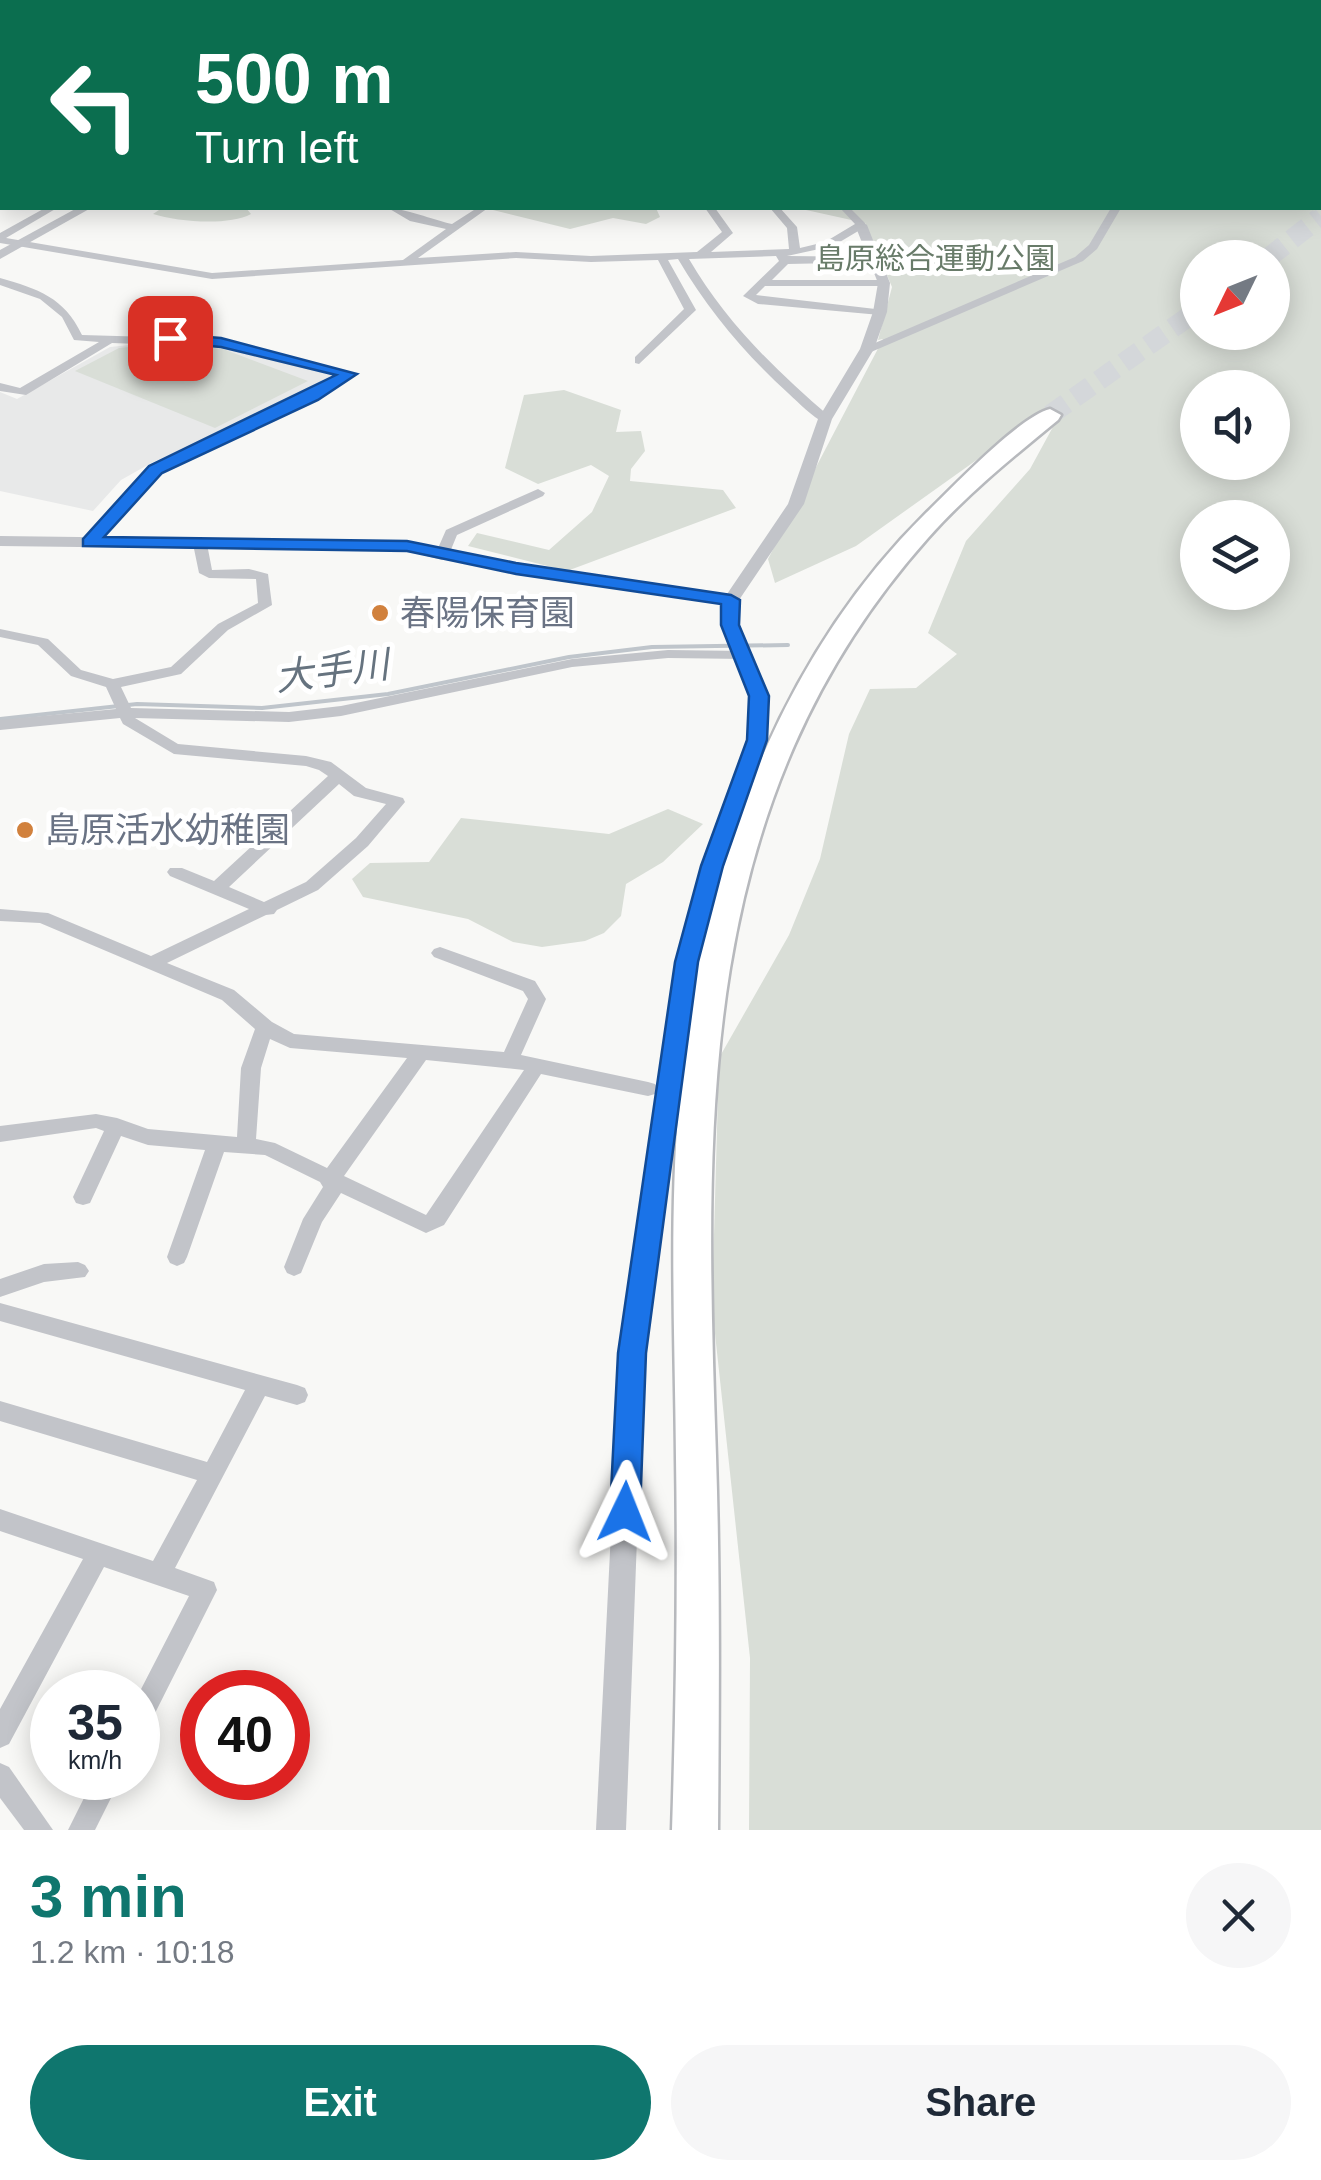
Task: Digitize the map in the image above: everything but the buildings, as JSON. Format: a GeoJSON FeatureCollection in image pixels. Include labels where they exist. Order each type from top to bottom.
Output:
{"type":"FeatureCollection","features":[{"type":"Feature","properties":{"kind":"highway"},"geometry":{"type":"LineString","coordinates":[[695,1830],[698,1699],[692,1290],[697,1108],[709,989],[726,914],[772,766],[844,628],[892,560],[936,512],[974,474],[1050,415]]}},
{"type":"Feature","properties":{"kind":"street"},"geometry":{"type":"LineString","coordinates":[[0,239],[49,210]]}},
{"type":"Feature","properties":{"kind":"street"},"geometry":{"type":"LineString","coordinates":[[0,255],[82,210]]}},
{"type":"Feature","properties":{"kind":"street"},"geometry":{"type":"LineString","coordinates":[[397,210],[414,219],[450,227]]}},
{"type":"Feature","properties":{"kind":"street"},"geometry":{"type":"LineString","coordinates":[[406,261],[479,210]]}},
{"type":"Feature","properties":{"kind":"street"},"geometry":{"type":"LineString","coordinates":[[700,255],[728,234],[711,210]]}},
{"type":"Feature","properties":{"kind":"street"},"geometry":{"type":"LineString","coordinates":[[777,210],[792,227],[787,255],[749,296],[758,301],[880,312]]}},
{"type":"Feature","properties":{"kind":"street"},"geometry":{"type":"LineString","coordinates":[[867,349],[1079,259],[1093,247],[1115,210]]}},
{"type":"Feature","properties":{"kind":"street"},"geometry":{"type":"LineString","coordinates":[[611,1830],[632,1353],[686,962],[712,866],[757,740],[759,696],[730,625],[731,600],[796,504],[824,418],[867,349],[880,312],[884,283],[877,260],[848,213],[829,244],[787,255]]}},
{"type":"Feature","properties":{"kind":"street"},"geometry":{"type":"LineString","coordinates":[[0,239],[200,276],[323,271],[406,261],[681,255],[877,260]]}},
{"type":"Feature","properties":{"kind":"street"},"geometry":{"type":"LineString","coordinates":[[681,255],[723,319],[780,381],[824,418]]}},
{"type":"Feature","properties":{"kind":"street"},"geometry":{"type":"LineString","coordinates":[[639,360],[690,310],[661,256]]}},
{"type":"Feature","properties":{"kind":"street"},"geometry":{"type":"LineString","coordinates":[[0,281],[44,297],[67,316],[78,338],[106,342],[208,341],[349,374],[312,396],[156,470],[90,542]]}},
{"type":"Feature","properties":{"kind":"street"},"geometry":{"type":"LineString","coordinates":[[764,282],[884,283]]}},
{"type":"Feature","properties":{"kind":"street"},"geometry":{"type":"LineString","coordinates":[[0,387],[22,392],[106,342]]}},
{"type":"Feature","properties":{"kind":"street"},"geometry":{"type":"LineString","coordinates":[[442,555],[451,532],[538,494]]}},
{"type":"Feature","properties":{"kind":"street"},"geometry":{"type":"LineString","coordinates":[[0,541],[407,546],[442,555],[731,600]]}},
{"type":"Feature","properties":{"kind":"street"},"geometry":{"type":"LineString","coordinates":[[3,635],[43,642],[76,673],[112,684],[176,671],[223,627],[266,605],[263,577],[249,573],[209,574],[204,570],[200,544]]}},
{"type":"Feature","properties":{"kind":"street"},"geometry":{"type":"LineString","coordinates":[[0,725],[122,708],[288,716],[342,711],[572,664],[742,649]]}},
{"type":"Feature","properties":{"kind":"street"},"geometry":{"type":"LineString","coordinates":[[112,684],[136,727],[174,749],[306,761],[360,792],[397,802],[362,842],[312,886],[268,910],[192,940],[151,963]]}},
{"type":"Feature","properties":{"kind":"street"},"geometry":{"type":"LineString","coordinates":[[216,889],[338,776]]}},
{"type":"Feature","properties":{"kind":"street"},"geometry":{"type":"LineString","coordinates":[[176,872],[268,910]]}},
{"type":"Feature","properties":{"kind":"street"},"geometry":{"type":"LineString","coordinates":[[0,915],[42,917],[228,995],[265,1027],[308,1045],[370,1046],[510,1060],[648,1089]]}},
{"type":"Feature","properties":{"kind":"street"},"geometry":{"type":"LineString","coordinates":[[440,953],[529,986],[537,999],[510,1060]]}},
{"type":"Feature","properties":{"kind":"street"},"geometry":{"type":"LineString","coordinates":[[246,1144],[251,1068],[265,1027]]}},
{"type":"Feature","properties":{"kind":"street"},"geometry":{"type":"LineString","coordinates":[[294,1267],[332,1183],[420,1054]]}},
{"type":"Feature","properties":{"kind":"street"},"geometry":{"type":"LineString","coordinates":[[0,1134],[59,1123],[117,1124],[148,1137],[268,1148],[420,1225],[432,1223],[537,1064]]}},
{"type":"Feature","properties":{"kind":"street"},"geometry":{"type":"LineString","coordinates":[[83,1197],[117,1124]]}},
{"type":"Feature","properties":{"kind":"street"},"geometry":{"type":"LineString","coordinates":[[176,1257],[217,1144]]}},
{"type":"Feature","properties":{"kind":"street"},"geometry":{"type":"LineString","coordinates":[[78,1271],[44,1274],[5,1286],[0,1310],[297,1395]]}},
{"type":"Feature","properties":{"kind":"street"},"geometry":{"type":"LineString","coordinates":[[160,1574],[260,1384]]}},
{"type":"Feature","properties":{"kind":"street"},"geometry":{"type":"LineString","coordinates":[[0,1411],[213,1474]]}},
{"type":"Feature","properties":{"kind":"street"},"geometry":{"type":"LineString","coordinates":[[0,1520],[205,1590],[160,1677]]}},
{"type":"Feature","properties":{"kind":"street"},"geometry":{"type":"LineString","coordinates":[[0,1735],[99,1553]]}},
{"type":"Feature","properties":{"kind":"street"},"geometry":{"type":"LineString","coordinates":[[0,1776],[40,1830]]}},
{"type":"Feature","properties":{"kind":"street"},"geometry":{"type":"LineString","coordinates":[[81,1830],[97,1800]]}},
{"type":"Feature","properties":{"kind":"shaded area"},"geometry":{"type":"Polygon","coordinates":[[[169,341],[223,345],[337,376],[303,397],[153,462],[121,480],[93,511],[0,491],[0,392],[17,399],[110,347],[169,341]]]}},
{"type":"Feature","properties":{"kind":"green space"},"geometry":{"type":"Polygon","coordinates":[[[159,210],[248,210],[251,214],[230,220],[189,221],[153,214],[159,210]]]}},
{"type":"Feature","properties":{"kind":"green space"},"geometry":{"type":"Polygon","coordinates":[[[493,210],[657,210],[660,217],[646,224],[613,218],[570,229],[493,210]]]}},
{"type":"Feature","properties":{"kind":"green space","name":"島原総合運動公園"},"geometry":{"type":"Polygon","coordinates":[[[806,210],[1321,210],[1321,1830],[749,1830],[750,1658],[712,1306],[719,1058],[789,935],[820,859],[849,734],[870,689],[916,688],[957,654],[928,633],[966,541],[1030,469],[1060,414],[1041,414],[856,546],[775,583],[768,559],[883,339],[878,340],[892,287],[865,223],[806,210]]]}},
{"type":"Feature","properties":{"kind":"green space"},"geometry":{"type":"Polygon","coordinates":[[[161,344],[223,349],[308,381],[215,428],[75,371],[119,348],[161,344]]]}},
{"type":"Feature","properties":{"kind":"green space"},"geometry":{"type":"Polygon","coordinates":[[[564,390],[621,410],[616,432],[641,431],[645,451],[631,469],[630,481],[723,490],[736,508],[567,571],[468,546],[477,533],[549,550],[592,512],[609,476],[591,465],[538,484],[505,468],[524,395],[564,390]]]}},
{"type":"Feature","properties":{"kind":"green space"},"geometry":{"type":"Polygon","coordinates":[[[668,809],[703,824],[663,862],[626,884],[621,916],[604,933],[585,941],[542,947],[513,942],[468,919],[363,897],[352,879],[370,863],[429,862],[461,818],[609,834],[668,809]]]}},
{"type":"Feature","properties":{"kind":"waterway","name":"大手川"},"geometry":{"type":"LineString","coordinates":[[0,719],[137,704],[262,708],[388,694],[569,657],[652,647],[788,645]]}},
{"type":"Feature","properties":{"kind":"tunnel"},"geometry":{"type":"LineString","coordinates":[[1316,220],[1321,216]]}},
{"type":"Feature","properties":{"kind":"tunnel"},"geometry":{"type":"LineString","coordinates":[[1290,241],[1319,218]]}},
{"type":"Feature","properties":{"kind":"tunnel"},"geometry":{"type":"LineString","coordinates":[[1050,415],[1180,323]]}},
{"type":"Feature","properties":{"kind":"place","name":"春陽保育園"},"geometry":{"type":"Point","coordinates":[380,613]}},
{"type":"Feature","properties":{"kind":"place","name":"島原活水幼稚園"},"geometry":{"type":"Point","coordinates":[25,830]}},
{"type":"Feature","properties":{"kind":"route"},"geometry":{"type":"LineString","coordinates":[[170,338],[221,343],[349,374],[312,396],[148,474],[90,542],[407,546],[516,568],[731,600],[730,625],[759,696],[757,740],[712,866],[686,962],[678,1043],[632,1353],[625,1512]]}}]}
